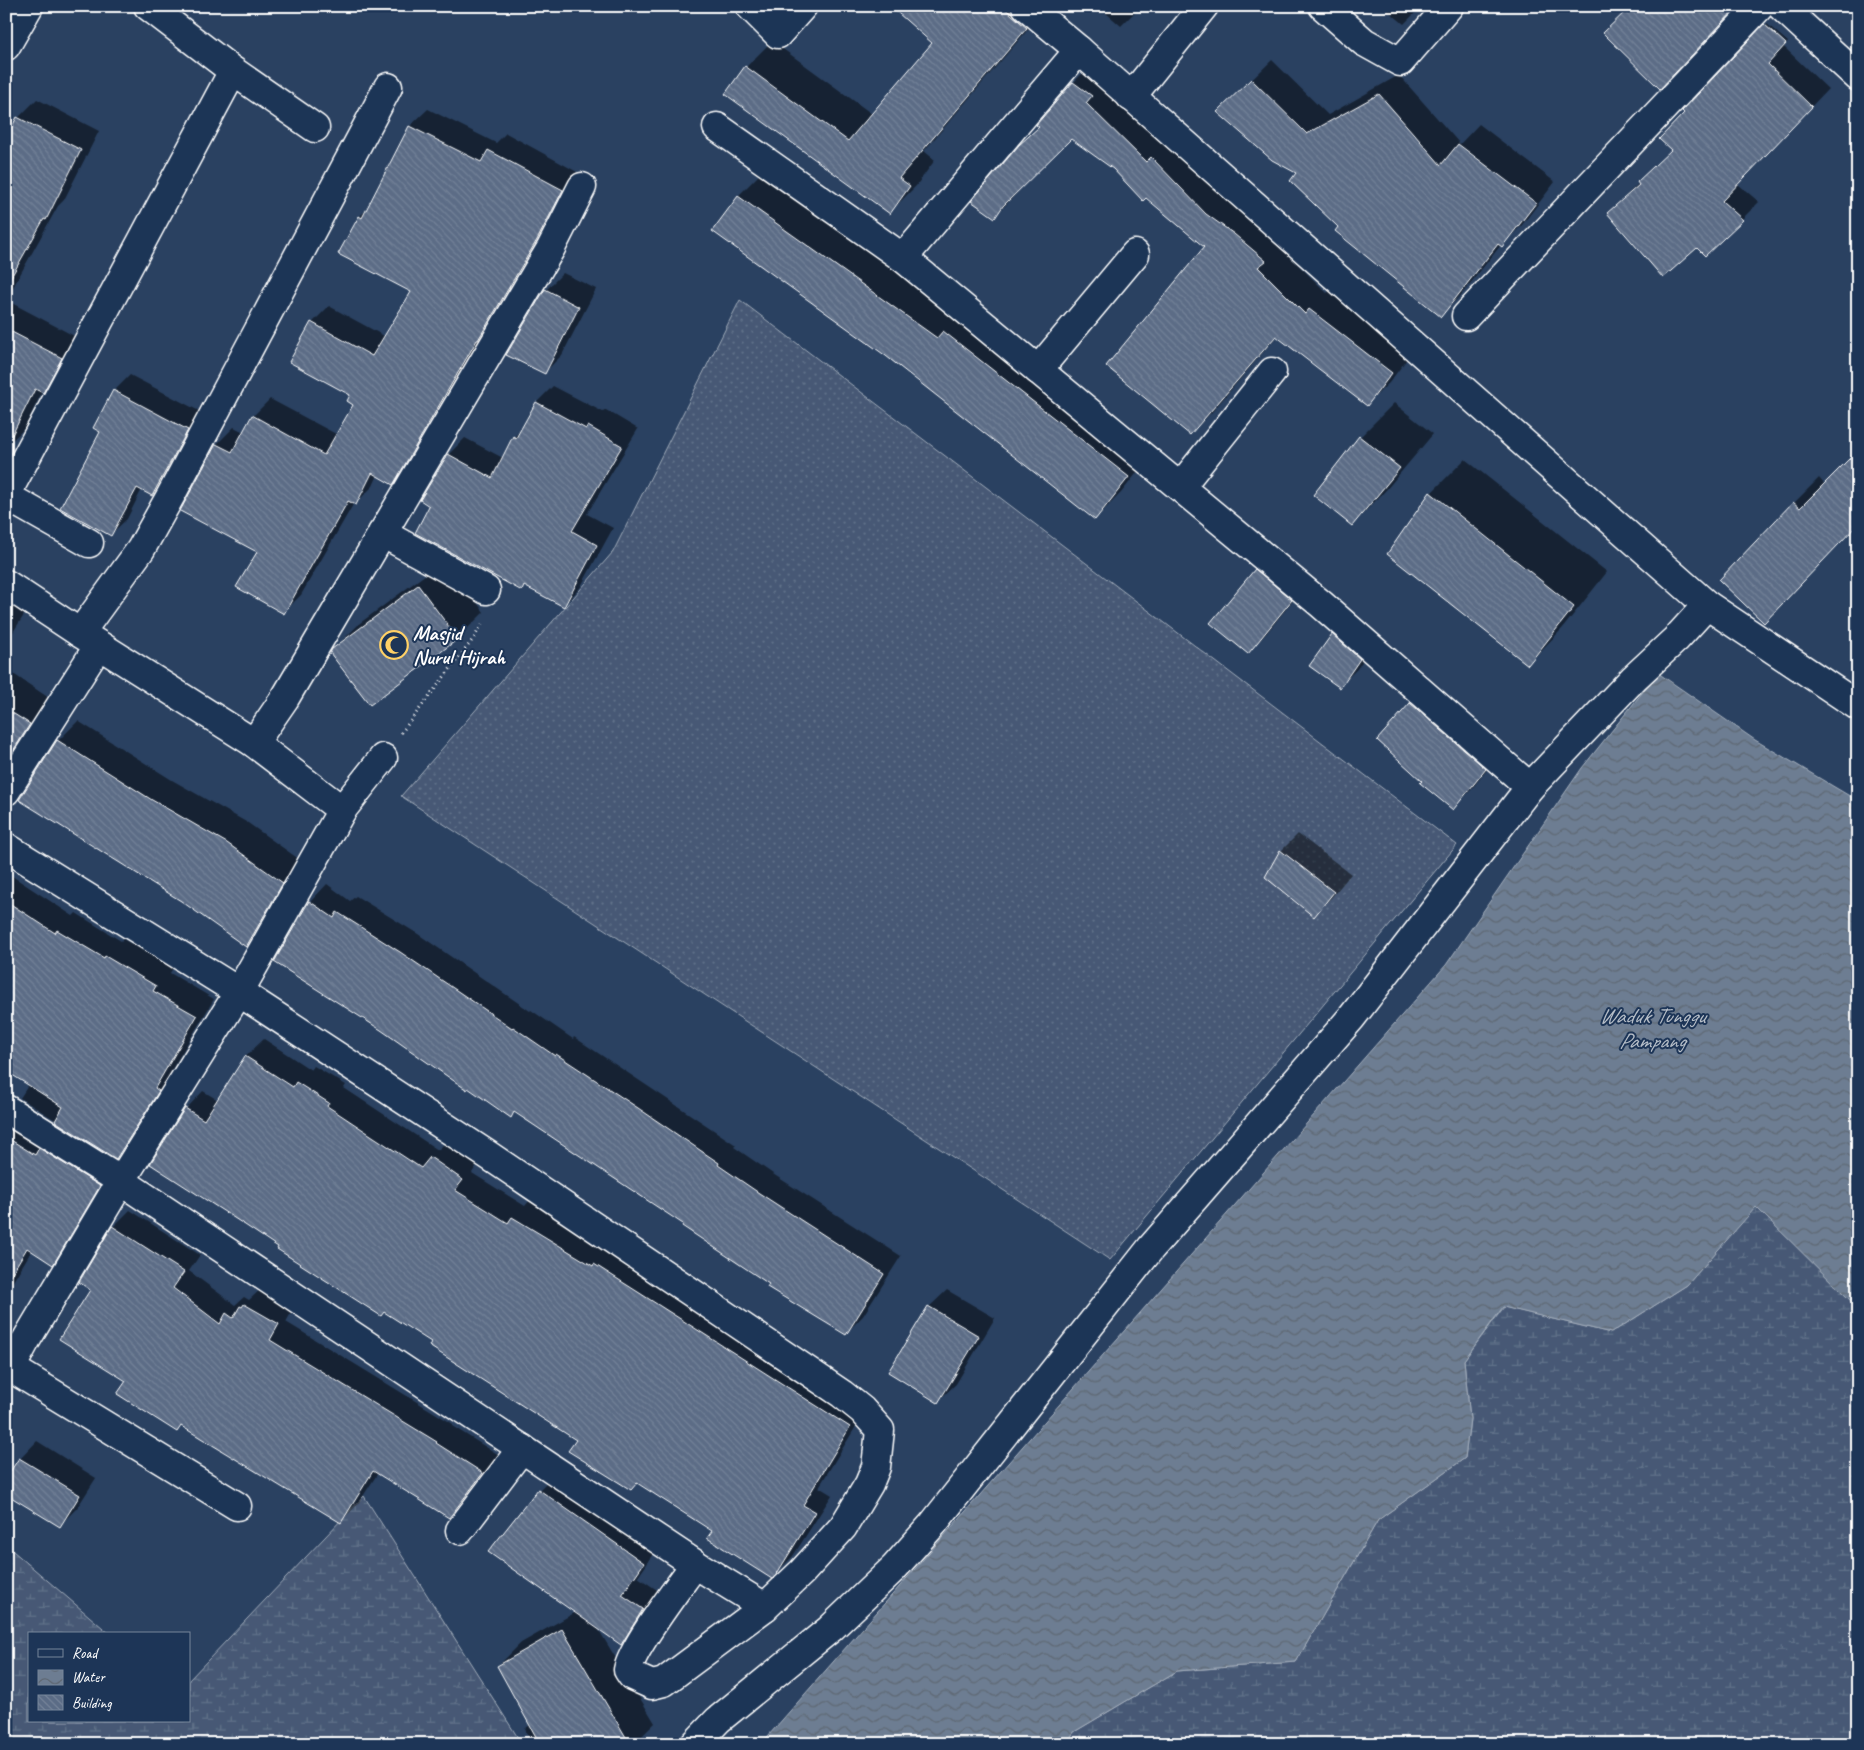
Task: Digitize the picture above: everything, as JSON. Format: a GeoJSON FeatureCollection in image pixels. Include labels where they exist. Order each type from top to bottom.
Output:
{"type":"FeatureCollection","features":[{"type":"Feature","properties":{"kind":"street"},"geometry":{"type":"LineString","coordinates":[[6,46],[29,6]]}},
{"type":"Feature","properties":{"kind":"street"},"geometry":{"type":"LineString","coordinates":[[148,6],[233,71],[315,128]]}},
{"type":"Feature","properties":{"kind":"street"},"geometry":{"type":"LineString","coordinates":[[750,6],[778,34],[803,6]]}},
{"type":"Feature","properties":{"kind":"street"},"geometry":{"type":"LineString","coordinates":[[1026,6],[1079,50],[1707,606],[1858,706]]}},
{"type":"Feature","properties":{"kind":"street"},"geometry":{"type":"LineString","coordinates":[[1131,97],[1204,6]]}},
{"type":"Feature","properties":{"kind":"street"},"geometry":{"type":"LineString","coordinates":[[1323,6],[1364,42],[1400,62],[1449,6]]}},
{"type":"Feature","properties":{"kind":"street"},"geometry":{"type":"LineString","coordinates":[[1466,316],[1760,6]]}},
{"type":"Feature","properties":{"kind":"street"},"geometry":{"type":"LineString","coordinates":[[1781,6],[1858,77]]}},
{"type":"Feature","properties":{"kind":"street"},"geometry":{"type":"LineString","coordinates":[[903,258],[1079,50]]}},
{"type":"Feature","properties":{"kind":"street"},"geometry":{"type":"LineString","coordinates":[[89,543],[6,496],[233,71]]}},
{"type":"Feature","properties":{"kind":"street"},"geometry":{"type":"LineString","coordinates":[[6,791],[110,593],[141,549],[171,495],[388,87]]}},
{"type":"Feature","properties":{"kind":"street"},"geometry":{"type":"LineString","coordinates":[[717,127],[903,258],[1321,604],[1530,787]]}},
{"type":"Feature","properties":{"kind":"street"},"geometry":{"type":"LineString","coordinates":[[260,735],[285,698],[551,248],[582,187]]}},
{"type":"Feature","properties":{"kind":"street"},"geometry":{"type":"LineString","coordinates":[[1038,370],[1134,254]]}},
{"type":"Feature","properties":{"kind":"street"},"geometry":{"type":"LineString","coordinates":[[1180,487],[1272,372]]}},
{"type":"Feature","properties":{"kind":"street"},"geometry":{"type":"LineString","coordinates":[[382,533],[486,590]]}},
{"type":"Feature","properties":{"kind":"street"},"geometry":{"type":"LineString","coordinates":[[6,584],[260,735],[350,801]]}},
{"type":"Feature","properties":{"kind":"street"},"geometry":{"type":"LineString","coordinates":[[695,1744],[718,1720],[830,1629],[894,1568],[939,1516],[1151,1248],[1352,1017],[1530,787],[1634,678],[1676,639],[1707,606]]}},
{"type":"Feature","properties":{"kind":"street"},"geometry":{"type":"LineString","coordinates":[[237,1506],[9,1367],[121,1181],[239,992],[350,801],[383,758]]}},
{"type":"Feature","properties":{"kind":"street"},"geometry":{"type":"LineString","coordinates":[[6,847],[239,992],[488,1156],[842,1394],[862,1410],[880,1430],[876,1467],[869,1484],[843,1527],[802,1572],[764,1607],[664,1682],[652,1685],[632,1676],[628,1670],[632,1658],[695,1564]]}},
{"type":"Feature","properties":{"kind":"street"},"geometry":{"type":"LineString","coordinates":[[6,1109],[121,1181],[695,1564],[764,1607]]}},
{"type":"Feature","properties":{"kind":"street"},"geometry":{"type":"LineString","coordinates":[[460,1530],[522,1448]]}},
{"type":"Feature","properties":{"kind":"path"},"geometry":{"type":"LineString","coordinates":[[383,758],[474,638],[489,612],[493,600],[486,590]]}},
{"type":"Feature","properties":{"kind":"green space"},"geometry":{"type":"Polygon","coordinates":[[[740,300],[1457,845],[1110,1260],[401,796],[613,552],[740,300]]]}},
{"type":"Feature","properties":{"kind":"green space"},"geometry":{"type":"Polygon","coordinates":[[[1756,1206],[1858,1308],[1858,1744],[1066,1744],[1074,1732],[1177,1671],[1296,1662],[1378,1520],[1465,1458],[1470,1419],[1464,1360],[1504,1307],[1611,1333],[1687,1285],[1756,1206]]]}},
{"type":"Feature","properties":{"kind":"green space"},"geometry":{"type":"Polygon","coordinates":[[[364,1496],[522,1744],[10,1744],[6,1742],[6,1545],[108,1632],[28,1632],[28,1722],[190,1722],[190,1679],[364,1496]]]}},
{"type":"Feature","properties":{"kind":"water","name":"Waduk Tunggu Pampang"},"geometry":{"type":"Polygon","coordinates":[[[1658,673],[1755,740],[1858,801],[1858,1308],[1756,1207],[1687,1285],[1611,1333],[1503,1307],[1464,1360],[1470,1419],[1465,1458],[1378,1520],[1296,1662],[1177,1671],[1074,1732],[1066,1744],[761,1744],[1446,965],[1582,768],[1658,673]]]}},
{"type":"Feature","properties":{"kind":"building"},"geometry":{"type":"Polygon","coordinates":[[[890,6],[1002,6],[1027,28],[899,178],[910,186],[890,214],[725,94],[745,66],[848,141],[932,43],[890,6]]]}},
{"type":"Feature","properties":{"kind":"building"},"geometry":{"type":"Polygon","coordinates":[[[1631,6],[1738,6],[1660,89],[1603,33],[1631,6]]]}},
{"type":"Feature","properties":{"kind":"building"},"geometry":{"type":"Polygon","coordinates":[[[1764,24],[1786,44],[1768,64],[1812,107],[1722,201],[1743,220],[1705,256],[1697,248],[1663,278],[1607,213],[1639,185],[1637,182],[1671,150],[1659,139],[1684,113],[1682,111],[1764,24]]]}},
{"type":"Feature","properties":{"kind":"building"},"geometry":{"type":"Polygon","coordinates":[[[1251,79],[1307,134],[1379,94],[1441,165],[1458,144],[1536,203],[1502,247],[1498,244],[1441,317],[1335,231],[1338,227],[1290,181],[1296,173],[1272,160],[1217,112],[1251,79]]]}},
{"type":"Feature","properties":{"kind":"building"},"geometry":{"type":"Polygon","coordinates":[[[1073,82],[1092,96],[1086,103],[1146,162],[1151,157],[1206,214],[1234,234],[1266,261],[1258,267],[1305,314],[1309,309],[1392,373],[1367,406],[1276,336],[1190,435],[1106,366],[1204,247],[1146,198],[1143,201],[1113,169],[1071,139],[1003,206],[995,218],[971,201],[1019,145],[1039,127],[1036,125],[1073,82]]]}},
{"type":"Feature","properties":{"kind":"building"},"geometry":{"type":"Polygon","coordinates":[[[17,117],[81,150],[46,220],[44,219],[6,286],[6,138],[17,117]]]}},
{"type":"Feature","properties":{"kind":"building"},"geometry":{"type":"Polygon","coordinates":[[[409,126],[481,162],[488,150],[563,190],[537,240],[393,485],[372,473],[356,505],[348,501],[284,614],[236,587],[257,552],[180,511],[216,444],[232,452],[252,415],[324,455],[353,405],[347,401],[350,395],[289,362],[311,322],[372,356],[411,292],[338,254],[359,216],[362,218],[409,126]]]}},
{"type":"Feature","properties":{"kind":"building"},"geometry":{"type":"Polygon","coordinates":[[[738,196],[937,338],[943,331],[1129,477],[1095,520],[886,356],[712,231],[738,196]]]}},
{"type":"Feature","properties":{"kind":"building"},"geometry":{"type":"Polygon","coordinates":[[[545,289],[579,307],[545,374],[506,355],[545,289]]]}},
{"type":"Feature","properties":{"kind":"building"},"geometry":{"type":"Polygon","coordinates":[[[6,329],[62,358],[43,393],[35,389],[6,447],[6,329]]]}},
{"type":"Feature","properties":{"kind":"building"},"geometry":{"type":"Polygon","coordinates":[[[113,390],[188,430],[152,496],[137,488],[111,536],[60,508],[100,432],[93,428],[113,390]]]}},
{"type":"Feature","properties":{"kind":"building"},"geometry":{"type":"Polygon","coordinates":[[[536,402],[586,429],[588,426],[622,446],[572,531],[597,545],[564,607],[524,586],[522,591],[415,533],[429,506],[420,500],[448,454],[492,478],[513,436],[516,438],[536,402]]]}},
{"type":"Feature","properties":{"kind":"building"},"geometry":{"type":"Polygon","coordinates":[[[1359,436],[1400,468],[1352,526],[1313,495],[1359,436]]]}},
{"type":"Feature","properties":{"kind":"building"},"geometry":{"type":"Polygon","coordinates":[[[1858,450],[1858,524],[1764,623],[1719,580],[1793,502],[1800,508],[1858,450]]]}},
{"type":"Feature","properties":{"kind":"building"},"geometry":{"type":"Polygon","coordinates":[[[1430,492],[1574,607],[1528,665],[1387,554],[1430,492]]]}},
{"type":"Feature","properties":{"kind":"building"},"geometry":{"type":"Polygon","coordinates":[[[1255,569],[1292,600],[1248,654],[1210,623],[1255,569]]]}},
{"type":"Feature","properties":{"kind":"building","name":"Masjid Nurul Hijrah"},"geometry":{"type":"Polygon","coordinates":[[[418,585],[458,639],[370,705],[330,653],[332,649],[418,585]]]}},
{"type":"Feature","properties":{"kind":"building"},"geometry":{"type":"Polygon","coordinates":[[[1332,634],[1360,659],[1340,688],[1309,666],[1332,634]]]}},
{"type":"Feature","properties":{"kind":"building"},"geometry":{"type":"Polygon","coordinates":[[[1410,703],[1486,769],[1453,810],[1420,783],[1422,781],[1377,740],[1410,703]]]}},
{"type":"Feature","properties":{"kind":"building"},"geometry":{"type":"Polygon","coordinates":[[[6,709],[30,724],[6,762],[6,709]]]}},
{"type":"Feature","properties":{"kind":"building"},"geometry":{"type":"Polygon","coordinates":[[[57,740],[152,800],[227,843],[283,883],[246,947],[181,901],[19,800],[57,740]]]}},
{"type":"Feature","properties":{"kind":"building"},"geometry":{"type":"Polygon","coordinates":[[[1280,850],[1334,892],[1314,917],[1265,877],[1280,850]]]}},
{"type":"Feature","properties":{"kind":"building"},"geometry":{"type":"Polygon","coordinates":[[[6,901],[55,933],[57,930],[156,986],[153,991],[197,1016],[155,1088],[159,1091],[116,1159],[55,1121],[63,1107],[6,1071],[6,901]]]}},
{"type":"Feature","properties":{"kind":"building"},"geometry":{"type":"Polygon","coordinates":[[[309,901],[334,918],[337,912],[400,952],[512,1028],[555,1056],[556,1054],[638,1108],[719,1163],[718,1165],[759,1193],[884,1274],[846,1335],[767,1287],[769,1284],[682,1226],[683,1224],[514,1112],[511,1118],[381,1030],[274,962],[309,901]]]}},
{"type":"Feature","properties":{"kind":"building"},"geometry":{"type":"Polygon","coordinates":[[[245,1056],[293,1087],[296,1082],[329,1103],[327,1106],[421,1168],[430,1157],[463,1180],[455,1190],[508,1223],[512,1217],[593,1266],[594,1264],[850,1427],[803,1505],[815,1512],[776,1575],[772,1579],[707,1538],[712,1531],[637,1483],[631,1490],[568,1451],[576,1440],[429,1346],[431,1342],[384,1312],[381,1316],[150,1164],[185,1108],[204,1120],[245,1056]]]}},
{"type":"Feature","properties":{"kind":"building"},"geometry":{"type":"Polygon","coordinates":[[[6,1137],[35,1155],[39,1148],[100,1186],[53,1265],[27,1248],[6,1283],[6,1137]]]}},
{"type":"Feature","properties":{"kind":"building"},"geometry":{"type":"Polygon","coordinates":[[[112,1226],[184,1272],[173,1288],[220,1324],[226,1313],[233,1318],[240,1306],[242,1307],[244,1304],[279,1324],[270,1340],[437,1442],[483,1473],[449,1518],[373,1471],[341,1523],[181,1426],[177,1432],[117,1394],[126,1381],[59,1339],[90,1290],[79,1282],[112,1226]]]}},
{"type":"Feature","properties":{"kind":"building"},"geometry":{"type":"Polygon","coordinates":[[[928,1306],[979,1336],[938,1403],[888,1372],[928,1306]]]}},
{"type":"Feature","properties":{"kind":"building"},"geometry":{"type":"Polygon","coordinates":[[[19,1458],[80,1495],[60,1527],[6,1494],[6,1478],[19,1458]]]}},
{"type":"Feature","properties":{"kind":"building"},"geometry":{"type":"Polygon","coordinates":[[[538,1489],[644,1563],[622,1595],[643,1609],[621,1645],[488,1552],[538,1489]]]}},
{"type":"Feature","properties":{"kind":"building"},"geometry":{"type":"Polygon","coordinates":[[[562,1629],[630,1744],[540,1744],[497,1666],[562,1629]]]}},
{"type":"Feature","properties":{"kind":"place","name":"Masjid Nurul Hijrah"},"geometry":{"type":"Point","coordinates":[394,645]}}]}
